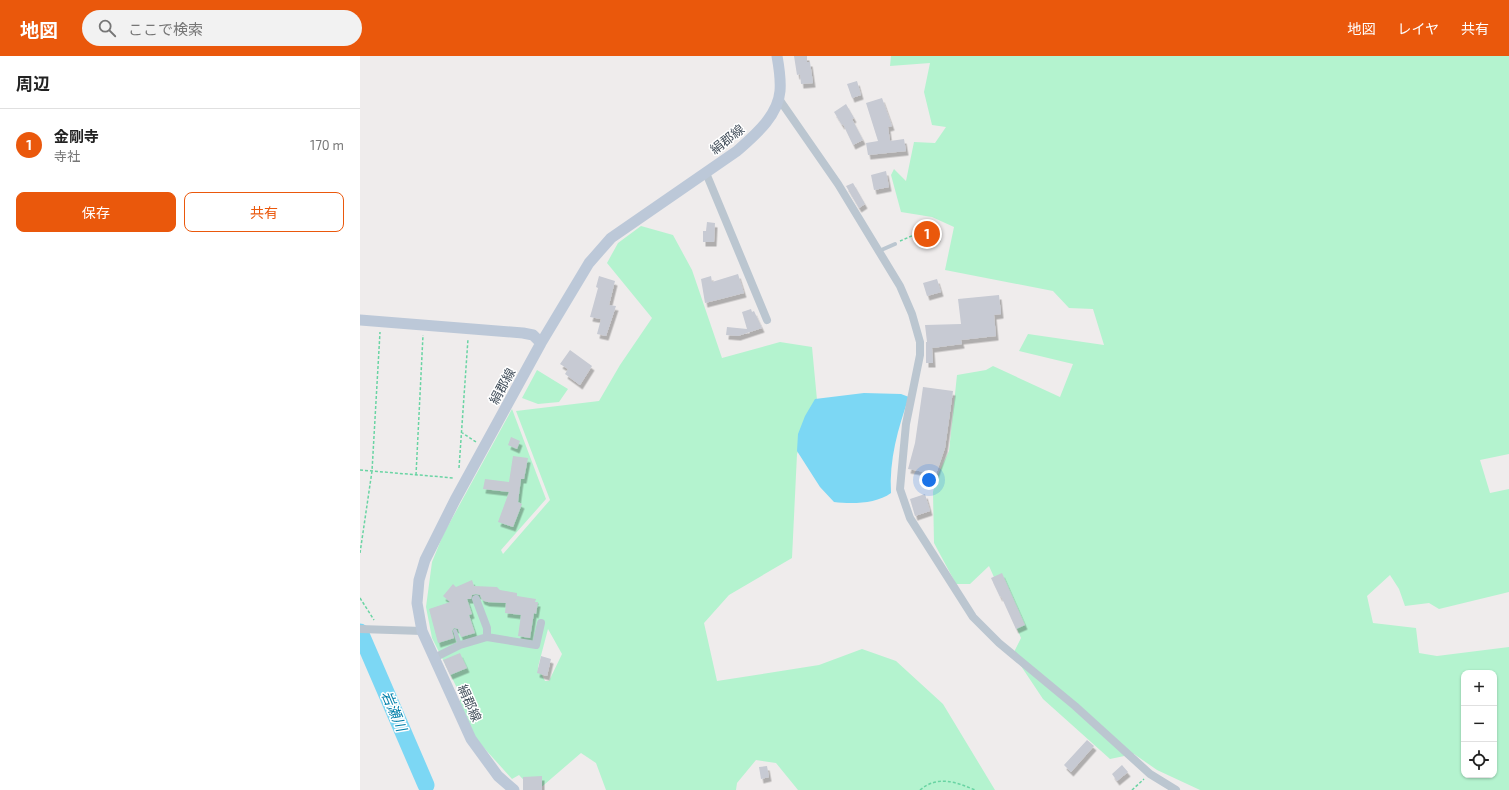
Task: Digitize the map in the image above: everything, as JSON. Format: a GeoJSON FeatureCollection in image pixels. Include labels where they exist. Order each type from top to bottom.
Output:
{"type":"FeatureCollection","features":[{"type":"Feature","properties":{"kind":"main road","name":"絹郡線"},"geometry":{"type":"LineString","coordinates":[[514,790],[498,776],[471,739],[422,631],[417,603],[419,580],[425,560],[466,479],[541,343],[589,263],[611,238],[737,151],[756,134],[769,118],[779,99],[781,82],[777,56]]}},
{"type":"Feature","properties":{"kind":"main road"},"geometry":{"type":"LineString","coordinates":[[360,320],[523,333],[533,335],[541,343]]}},
{"type":"Feature","properties":{"kind":"street"},"geometry":{"type":"LineString","coordinates":[[779,99],[827,168],[879,250],[900,286],[912,314],[920,342],[918,368],[906,424],[900,489],[910,518],[973,617],[999,643],[1075,706],[1150,774],[1176,790]]}},
{"type":"Feature","properties":{"kind":"street"},"geometry":{"type":"LineString","coordinates":[[706,173],[766,320]]}},
{"type":"Feature","properties":{"kind":"street"},"geometry":{"type":"LineString","coordinates":[[476,599],[487,628],[487,637]]}},
{"type":"Feature","properties":{"kind":"street"},"geometry":{"type":"LineString","coordinates":[[434,658],[460,645],[487,637],[536,645],[541,623]]}},
{"type":"Feature","properties":{"kind":"street"},"geometry":{"type":"LineString","coordinates":[[360,629],[422,631]]}},
{"type":"Feature","properties":{"kind":"lane"},"geometry":{"type":"LineString","coordinates":[[879,250],[895,244]]}},
{"type":"Feature","properties":{"kind":"lane"},"geometry":{"type":"LineString","coordinates":[[455,631],[460,645]]}},
{"type":"Feature","properties":{"kind":"path"},"geometry":{"type":"LineString","coordinates":[[895,244],[914,235]]}},
{"type":"Feature","properties":{"kind":"path"},"geometry":{"type":"LineString","coordinates":[[360,553],[372,471],[380,322]]}},
{"type":"Feature","properties":{"kind":"path"},"geometry":{"type":"LineString","coordinates":[[416,475],[424,325]]}},
{"type":"Feature","properties":{"kind":"path"},"geometry":{"type":"LineString","coordinates":[[459,468],[468,329]]}},
{"type":"Feature","properties":{"kind":"path"},"geometry":{"type":"LineString","coordinates":[[461,432],[484,447]]}},
{"type":"Feature","properties":{"kind":"path"},"geometry":{"type":"LineString","coordinates":[[360,470],[466,479]]}},
{"type":"Feature","properties":{"kind":"path"},"geometry":{"type":"LineString","coordinates":[[360,598],[377,629]]}},
{"type":"Feature","properties":{"kind":"path"},"geometry":{"type":"LineString","coordinates":[[1132,790],[1150,774]]}},
{"type":"Feature","properties":{"kind":"path"},"geometry":{"type":"LineString","coordinates":[[920,790],[932,781],[952,782],[975,790]]}},
{"type":"Feature","properties":{"kind":"green space"},"geometry":{"type":"Polygon","coordinates":[[[891,56],[1509,56],[1509,454],[1480,460],[1490,493],[1509,489],[1509,592],[1439,609],[1429,603],[1405,606],[1399,589],[1390,575],[1367,596],[1373,623],[1416,628],[1419,653],[1437,656],[1509,647],[1509,790],[1200,790],[1157,770],[1134,754],[1110,759],[1043,699],[1013,654],[1021,638],[989,566],[970,584],[956,584],[934,543],[933,492],[936,479],[949,451],[957,375],[986,370],[993,366],[1060,397],[1073,364],[1019,351],[1028,334],[1104,345],[1093,309],[1069,308],[1053,291],[945,270],[954,227],[932,217],[901,212],[891,175],[894,169],[906,181],[914,142],[935,143],[946,127],[932,125],[924,92],[930,63],[890,66],[891,56]]]}},
{"type":"Feature","properties":{"kind":"green space"},"geometry":{"type":"Polygon","coordinates":[[[641,226],[673,235],[692,270],[722,358],[780,342],[812,347],[817,400],[797,454],[792,558],[729,595],[704,623],[717,681],[819,665],[862,649],[896,661],[943,704],[995,790],[798,790],[776,763],[756,760],[737,783],[736,790],[606,790],[596,763],[581,753],[538,790],[533,790],[519,775],[512,779],[476,739],[459,705],[461,696],[432,638],[426,607],[432,562],[443,535],[512,409],[546,499],[501,550],[503,554],[550,500],[516,411],[599,401],[620,365],[652,318],[607,263],[618,243],[641,226]],[[548,629],[538,667],[545,681],[549,681],[562,654],[548,629]]]}},
{"type":"Feature","properties":{"kind":"green space"},"geometry":{"type":"Polygon","coordinates":[[[537,370],[568,389],[559,402],[538,404],[522,398],[537,370]]]}},
{"type":"Feature","properties":{"kind":"water"},"geometry":{"type":"Polygon","coordinates":[[[864,393],[901,394],[909,397],[895,444],[891,468],[891,493],[885,497],[871,501],[856,503],[834,502],[820,487],[797,451],[798,434],[805,416],[815,399],[864,393]]]}},
{"type":"Feature","properties":{"kind":"building"},"geometry":{"type":"Polygon","coordinates":[[[794,56],[807,56],[807,62],[810,62],[813,83],[801,84],[800,74],[797,75],[794,56]]]}},
{"type":"Feature","properties":{"kind":"building"},"geometry":{"type":"Polygon","coordinates":[[[857,81],[861,95],[852,98],[847,84],[857,81]]]}},
{"type":"Feature","properties":{"kind":"building"},"geometry":{"type":"Polygon","coordinates":[[[882,98],[892,126],[888,127],[890,141],[904,139],[906,151],[868,155],[866,143],[878,141],[866,103],[882,98]]]}},
{"type":"Feature","properties":{"kind":"building"},"geometry":{"type":"Polygon","coordinates":[[[846,104],[854,118],[852,119],[863,140],[853,145],[843,124],[842,125],[834,112],[846,104]]]}},
{"type":"Feature","properties":{"kind":"building"},"geometry":{"type":"Polygon","coordinates":[[[886,171],[889,187],[874,190],[871,175],[886,171]]]}},
{"type":"Feature","properties":{"kind":"building"},"geometry":{"type":"Polygon","coordinates":[[[853,183],[865,204],[859,208],[846,186],[853,183]]]}},
{"type":"Feature","properties":{"kind":"building"},"geometry":{"type":"Polygon","coordinates":[[[933,221],[938,237],[923,242],[922,238],[919,238],[916,230],[919,230],[918,226],[933,221]]]}},
{"type":"Feature","properties":{"kind":"building"},"geometry":{"type":"Polygon","coordinates":[[[707,222],[715,223],[714,242],[703,242],[703,231],[706,231],[707,222]]]}},
{"type":"Feature","properties":{"kind":"building"},"geometry":{"type":"Polygon","coordinates":[[[738,274],[744,293],[705,303],[701,279],[711,276],[712,282],[738,274]]]}},
{"type":"Feature","properties":{"kind":"building"},"geometry":{"type":"Polygon","coordinates":[[[599,276],[615,281],[609,305],[616,306],[606,336],[597,334],[601,319],[590,317],[598,288],[596,287],[599,276]]]}},
{"type":"Feature","properties":{"kind":"building"},"geometry":{"type":"Polygon","coordinates":[[[937,279],[941,292],[927,296],[923,283],[937,279]]]}},
{"type":"Feature","properties":{"kind":"building"},"geometry":{"type":"Polygon","coordinates":[[[999,295],[1001,314],[994,315],[996,336],[961,340],[962,344],[932,348],[933,363],[926,363],[927,342],[925,325],[961,324],[958,299],[999,295]]]}},
{"type":"Feature","properties":{"kind":"building"},"geometry":{"type":"Polygon","coordinates":[[[751,309],[752,312],[754,311],[762,328],[738,336],[726,335],[727,327],[747,329],[742,312],[751,309]]]}},
{"type":"Feature","properties":{"kind":"building"},"geometry":{"type":"Polygon","coordinates":[[[570,350],[592,366],[580,385],[565,374],[568,369],[560,364],[570,350]]]}},
{"type":"Feature","properties":{"kind":"building"},"geometry":{"type":"Polygon","coordinates":[[[923,387],[953,391],[945,448],[936,474],[908,469],[915,443],[923,387]]]}},
{"type":"Feature","properties":{"kind":"building"},"geometry":{"type":"Polygon","coordinates":[[[511,437],[520,441],[517,449],[508,445],[511,437]]]}},
{"type":"Feature","properties":{"kind":"building"},"geometry":{"type":"Polygon","coordinates":[[[513,456],[528,458],[524,479],[521,479],[518,502],[522,504],[513,527],[498,522],[509,492],[483,489],[485,479],[509,482],[513,456]]]}},
{"type":"Feature","properties":{"kind":"building"},"geometry":{"type":"Polygon","coordinates":[[[925,494],[930,511],[915,516],[910,499],[925,494]]]}},
{"type":"Feature","properties":{"kind":"building"},"geometry":{"type":"Polygon","coordinates":[[[1002,573],[1025,625],[1016,629],[991,578],[1002,573]]]}},
{"type":"Feature","properties":{"kind":"building"},"geometry":{"type":"Polygon","coordinates":[[[472,580],[474,586],[497,587],[500,590],[517,593],[517,596],[536,599],[535,602],[538,602],[536,614],[534,613],[530,638],[518,636],[521,615],[505,613],[506,603],[487,602],[482,600],[480,595],[476,594],[472,595],[471,599],[467,599],[472,614],[469,615],[475,633],[461,637],[458,629],[454,628],[452,631],[454,638],[438,643],[429,609],[450,602],[443,596],[453,584],[456,587],[472,580]]]}},
{"type":"Feature","properties":{"kind":"building"},"geometry":{"type":"Polygon","coordinates":[[[460,653],[467,668],[450,675],[443,660],[460,653]]]}},
{"type":"Feature","properties":{"kind":"building"},"geometry":{"type":"Polygon","coordinates":[[[541,656],[551,659],[547,676],[537,673],[541,656]]]}},
{"type":"Feature","properties":{"kind":"building"},"geometry":{"type":"Polygon","coordinates":[[[1087,740],[1094,746],[1071,772],[1064,765],[1087,740]]]}},
{"type":"Feature","properties":{"kind":"building"},"geometry":{"type":"Polygon","coordinates":[[[1122,765],[1128,772],[1117,781],[1112,774],[1122,765]]]}},
{"type":"Feature","properties":{"kind":"building"},"geometry":{"type":"Polygon","coordinates":[[[767,766],[769,777],[761,779],[759,767],[767,766]]]}},
{"type":"Feature","properties":{"kind":"building"},"geometry":{"type":"Polygon","coordinates":[[[542,776],[542,790],[523,790],[523,777],[542,776]]]}},
{"type":"Feature","properties":{"kind":"waterway","name":"岩瀬川"},"geometry":{"type":"LineString","coordinates":[[360,632],[426,785]]}},
{"type":"Feature","properties":{"kind":"waterway","name":"岩瀬川"},"geometry":{"type":"LineString","coordinates":[[426,785],[428,790]]}},
{"type":"Feature","properties":{"kind":"place","name":"金剛寺"},"geometry":{"type":"Point","coordinates":[927,234]}}]}
